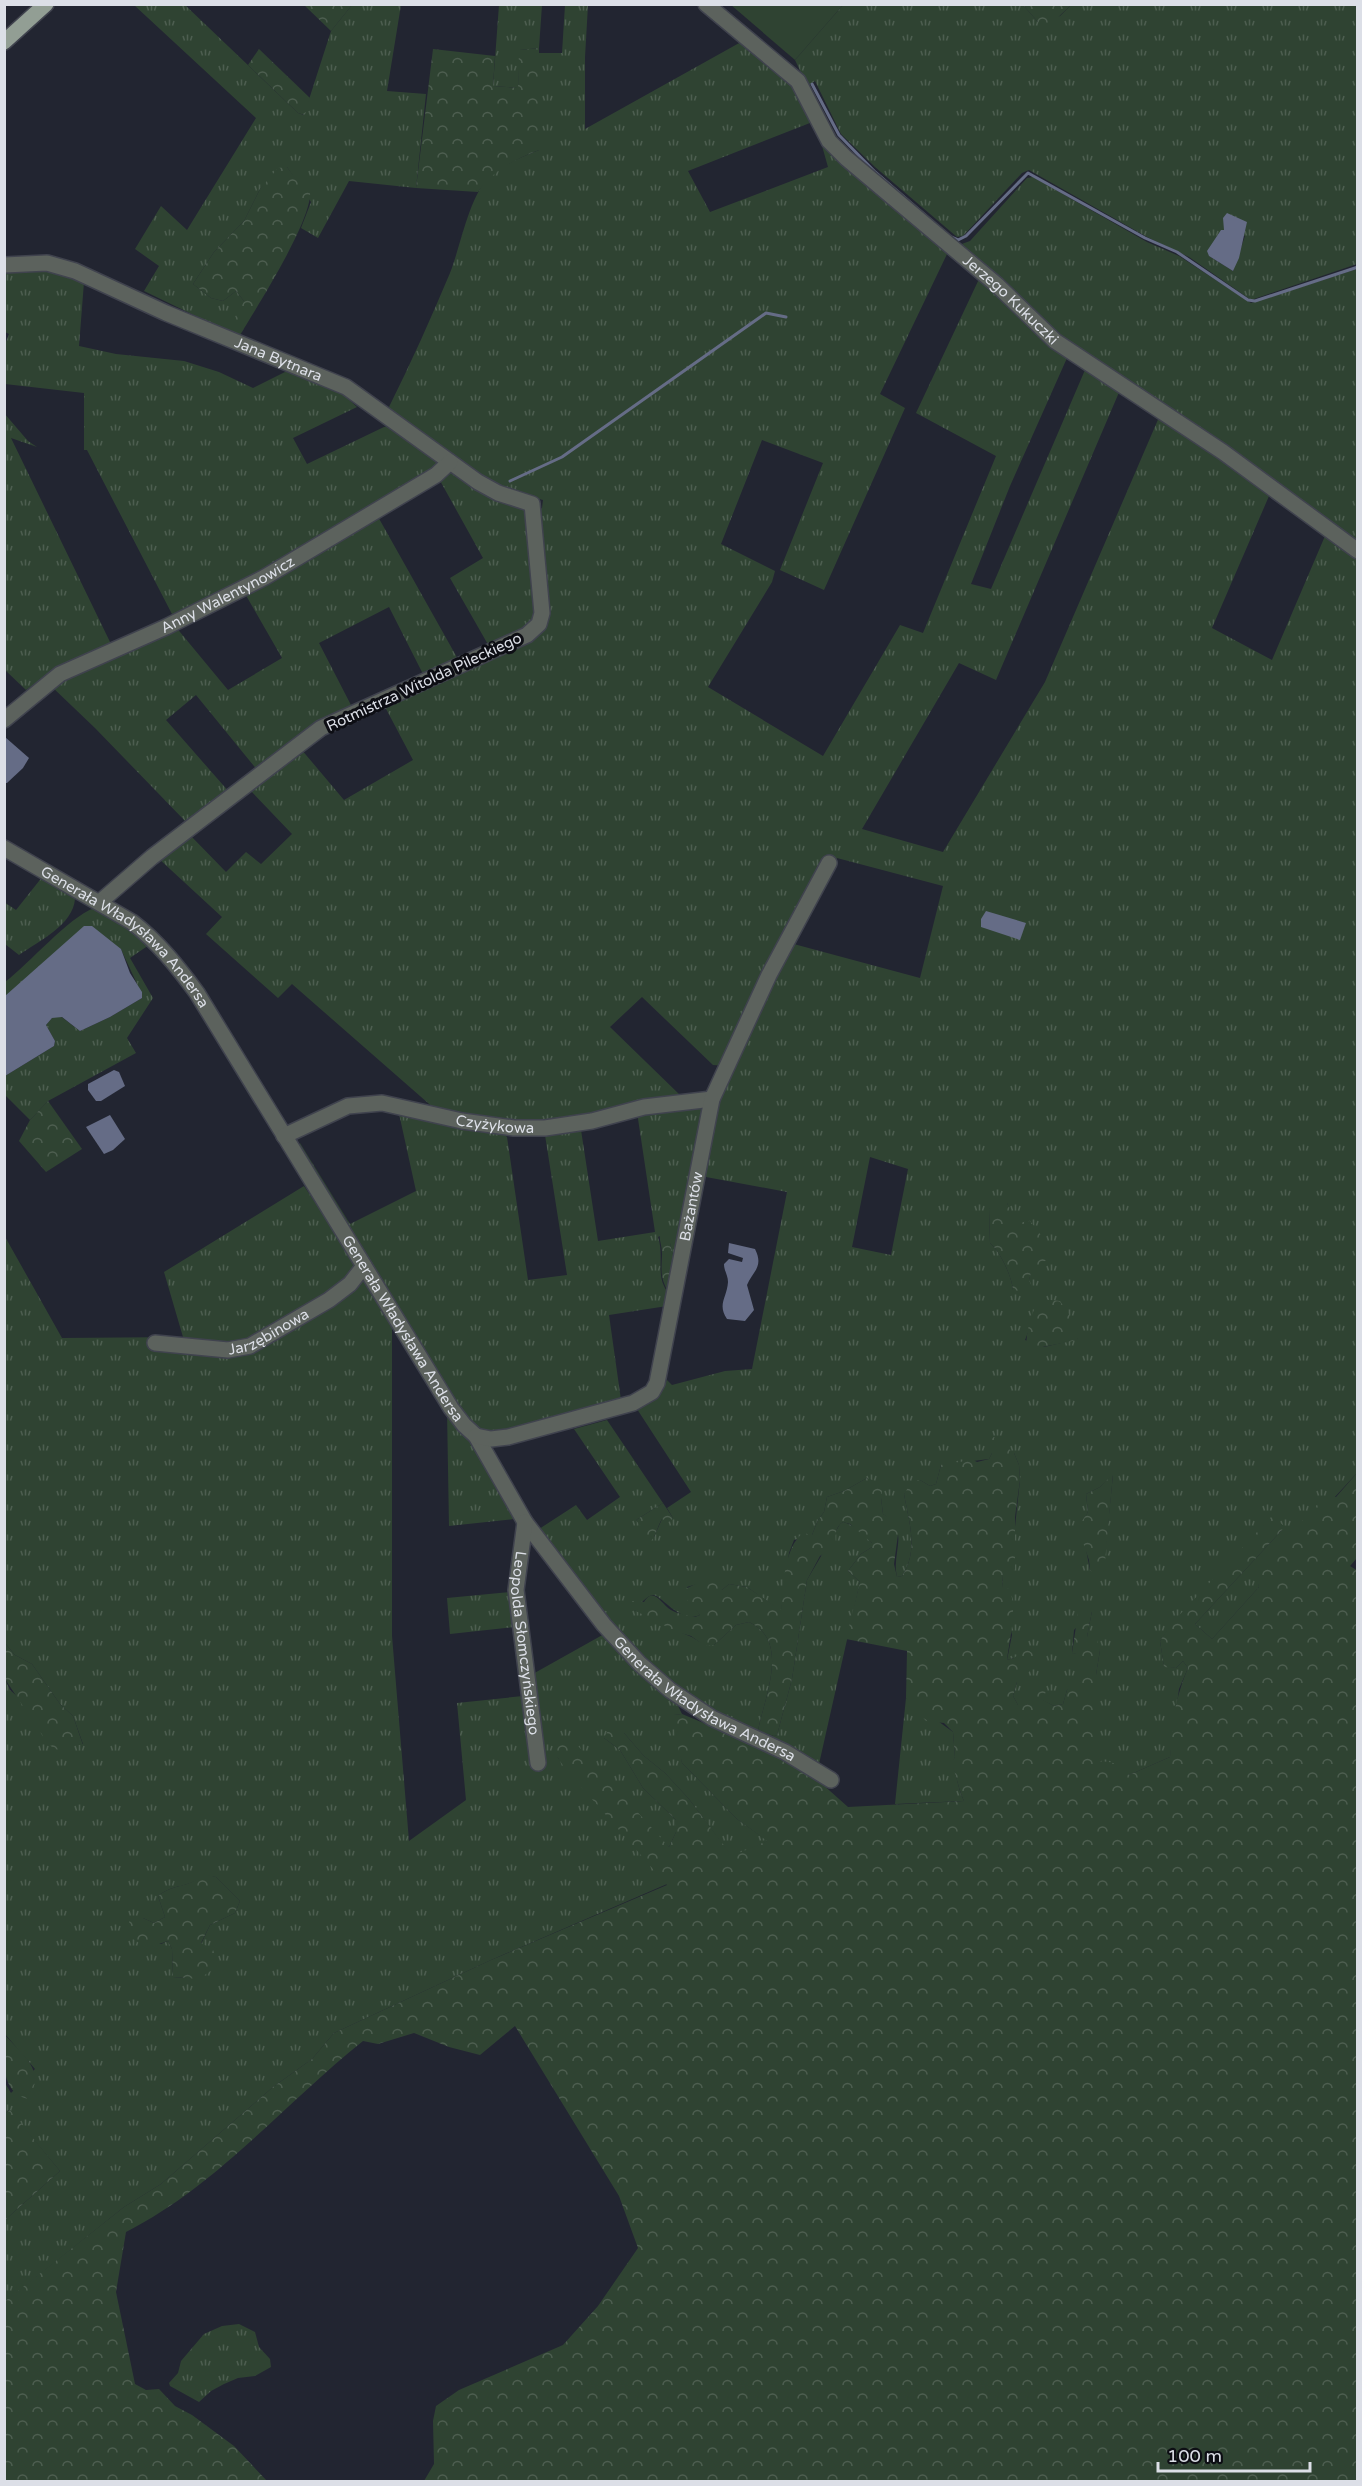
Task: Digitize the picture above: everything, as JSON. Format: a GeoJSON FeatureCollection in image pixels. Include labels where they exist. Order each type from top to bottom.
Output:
{"type":"FeatureCollection","features":[{"type":"Feature","properties":{"kind":"main road"},"geometry":{"type":"LineString","coordinates":[[4,42],[46,4]]}},
{"type":"Feature","properties":{"kind":"street","name":"Jerzego Kukuczki"},"geometry":{"type":"LineString","coordinates":[[706,4],[798,81],[829,141],[846,159],[997,285],[1054,340],[1223,452],[1358,551]]}},
{"type":"Feature","properties":{"kind":"street","name":"Jana Bytnara"},"geometry":{"type":"LineString","coordinates":[[4,265],[46,263],[75,272],[346,387],[487,488],[532,504]]}},
{"type":"Feature","properties":{"kind":"street","name":"Anny Walentynowicz"},"geometry":{"type":"LineString","coordinates":[[4,720],[60,674],[184,618],[265,577],[436,475],[450,462]]}},
{"type":"Feature","properties":{"kind":"street","name":"Rotmistrza Witolda Pileckiego"},"geometry":{"type":"LineString","coordinates":[[100,902],[152,857],[321,728],[527,635],[536,628],[542,613],[532,504]]}},
{"type":"Feature","properties":{"kind":"street","name":"Generała Władysława Andersa"},"geometry":{"type":"LineString","coordinates":[[4,848],[100,902],[141,929],[181,972],[197,993],[451,1408],[476,1436],[525,1522],[613,1635],[652,1675],[712,1718],[785,1752],[831,1780]]}},
{"type":"Feature","properties":{"kind":"street","name":"Bażantów"},"geometry":{"type":"LineString","coordinates":[[476,1436],[491,1439],[508,1437],[633,1403],[652,1392],[661,1370],[680,1257],[712,1100],[769,975],[829,863]]}},
{"type":"Feature","properties":{"kind":"street","name":"Czyżykowa"},"geometry":{"type":"LineString","coordinates":[[285,1136],[348,1106],[382,1103],[462,1121],[514,1128],[545,1128],[592,1121],[644,1107],[712,1100]]}},
{"type":"Feature","properties":{"kind":"street","name":"Jarzębinowa"},"geometry":{"type":"LineString","coordinates":[[155,1343],[228,1350],[250,1346],[329,1300],[350,1284],[364,1266]]}},
{"type":"Feature","properties":{"kind":"street","name":"Leopolda Słomczyńskiego"},"geometry":{"type":"LineString","coordinates":[[525,1522],[516,1590],[538,1763]]}},
{"type":"Feature","properties":{"kind":"green space"},"geometry":{"type":"Polygon","coordinates":[[[134,5],[185,5],[298,113],[304,115],[331,31],[352,5],[401,5],[387,91],[426,94],[416,188],[349,181],[318,238],[301,228],[311,202],[287,167],[260,189],[244,221],[214,252],[193,284],[211,298],[223,301],[236,291],[244,301],[239,337],[144,291],[159,266],[135,249],[161,206],[187,230],[256,118],[134,5]]]}},
{"type":"Feature","properties":{"kind":"green space"},"geometry":{"type":"Polygon","coordinates":[[[304,5],[352,5],[331,31],[304,5]]]}},
{"type":"Feature","properties":{"kind":"green space"},"geometry":{"type":"Polygon","coordinates":[[[499,5],[542,5],[539,48],[520,50],[518,88],[493,86],[499,5]]]}},
{"type":"Feature","properties":{"kind":"green space"},"geometry":{"type":"Polygon","coordinates":[[[565,5],[588,5],[585,129],[741,42],[807,85],[795,60],[843,5],[1023,5],[1038,22],[1060,16],[1071,5],[1357,5],[1357,264],[1251,300],[1189,257],[1147,237],[1029,170],[1022,173],[963,236],[957,237],[875,167],[841,134],[815,81],[808,86],[834,134],[859,163],[959,245],[970,241],[1027,178],[1033,177],[1147,242],[1179,256],[1251,303],[1357,269],[1357,1473],[1258,1580],[1259,1587],[1212,1639],[1195,1624],[1282,1530],[1272,1517],[1172,1624],[1160,1641],[1164,1666],[1176,1668],[1183,1661],[1188,1668],[1179,1689],[1170,1757],[1129,1775],[1096,1762],[1096,1675],[1100,1650],[1087,1637],[1092,1611],[1074,1630],[1072,1653],[1081,1654],[1081,1681],[1067,1690],[1063,1704],[1054,1706],[1042,1700],[1046,1689],[1026,1705],[1018,1705],[1013,1696],[1017,1682],[1014,1658],[1007,1660],[1012,1635],[1002,1588],[1003,1574],[1010,1574],[1020,1480],[1019,1465],[1014,1453],[992,1453],[989,1459],[941,1465],[936,1484],[930,1486],[920,1480],[904,1494],[911,1546],[910,1557],[902,1576],[897,1577],[898,1535],[896,1528],[883,1514],[881,1498],[867,1478],[844,1491],[827,1497],[824,1512],[812,1535],[794,1540],[789,1553],[781,1611],[747,1587],[729,1584],[722,1590],[697,1584],[687,1587],[692,1604],[700,1615],[685,1616],[653,1595],[634,1610],[701,1642],[714,1645],[736,1625],[749,1622],[762,1631],[769,1642],[772,1671],[758,1731],[777,1735],[792,1679],[807,1580],[840,1524],[847,1523],[859,1530],[872,1543],[872,1547],[861,1554],[848,1571],[860,1582],[819,1764],[720,1719],[651,1670],[536,1531],[576,1505],[587,1520],[620,1497],[574,1429],[607,1420],[663,1503],[636,1520],[654,1537],[662,1519],[673,1518],[667,1508],[691,1492],[637,1409],[660,1392],[667,1380],[672,1385],[725,1371],[752,1369],[787,1192],[706,1177],[703,1173],[711,1122],[729,1066],[713,1065],[642,997],[610,1027],[681,1096],[594,1115],[524,1123],[436,1110],[292,984],[278,998],[206,934],[222,917],[158,858],[189,834],[226,872],[246,852],[261,864],[292,834],[249,789],[301,749],[344,800],[413,760],[383,703],[538,631],[540,509],[543,500],[490,486],[398,419],[389,407],[450,273],[476,196],[490,176],[513,161],[539,150],[539,53],[562,53],[565,5]],[[815,121],[688,171],[710,212],[828,167],[815,121]],[[1225,230],[1209,256],[1233,271],[1245,236],[1225,230]],[[948,252],[880,394],[905,408],[824,590],[780,570],[823,463],[762,440],[721,544],[775,571],[772,582],[708,687],[823,756],[900,625],[923,633],[996,456],[916,413],[980,277],[948,252]],[[1067,358],[1010,486],[971,584],[991,589],[1085,370],[1067,358]],[[1120,390],[996,680],[959,663],[862,829],[943,852],[1045,682],[1160,415],[1120,390]],[[1269,496],[1212,628],[1272,660],[1325,536],[1269,496]],[[837,858],[790,943],[920,978],[943,886],[837,858]],[[870,1157],[852,1247],[891,1255],[908,1169],[870,1157]],[[1007,1203],[989,1209],[990,1243],[1005,1265],[1013,1290],[1029,1280],[1030,1261],[1007,1203]],[[1032,1322],[1025,1340],[1044,1347],[1078,1339],[1032,1322]],[[1113,1475],[1100,1487],[1086,1494],[1088,1512],[1081,1524],[1090,1570],[1104,1573],[1113,1475]]]}},
{"type":"Feature","properties":{"kind":"green space"},"geometry":{"type":"Polygon","coordinates":[[[731,5],[843,5],[795,60],[731,5]]]}},
{"type":"Feature","properties":{"kind":"green space"},"geometry":{"type":"Polygon","coordinates":[[[1023,5],[1071,5],[1051,24],[1038,22],[1023,5]]]}},
{"type":"Feature","properties":{"kind":"green space"},"geometry":{"type":"Polygon","coordinates":[[[539,48],[539,150],[505,166],[478,192],[416,188],[433,49],[495,56],[493,86],[518,88],[519,50],[539,48]]]}},
{"type":"Feature","properties":{"kind":"green space"},"geometry":{"type":"Polygon","coordinates":[[[259,49],[310,98],[305,115],[298,113],[248,65],[259,49]]]}},
{"type":"Feature","properties":{"kind":"green space"},"geometry":{"type":"Polygon","coordinates":[[[287,167],[302,187],[310,191],[309,204],[303,222],[282,264],[239,337],[230,326],[244,301],[236,291],[223,301],[211,298],[193,284],[214,252],[244,221],[260,189],[278,168],[287,167]]]}},
{"type":"Feature","properties":{"kind":"green space"},"geometry":{"type":"Polygon","coordinates":[[[5,269],[49,269],[84,282],[79,346],[116,354],[184,361],[219,372],[253,388],[291,369],[334,386],[357,407],[293,438],[307,464],[384,427],[394,425],[438,459],[438,467],[309,548],[173,616],[87,450],[84,450],[84,393],[5,384],[4,347],[9,334],[5,332],[5,269]]]}},
{"type":"Feature","properties":{"kind":"green space"},"geometry":{"type":"Polygon","coordinates":[[[4,413],[28,441],[37,447],[11,438],[111,644],[42,679],[26,690],[5,670],[4,413]]]}},
{"type":"Feature","properties":{"kind":"green space"},"geometry":{"type":"Polygon","coordinates":[[[452,470],[526,508],[539,614],[532,628],[490,648],[450,578],[483,558],[438,477],[452,470]]]}},
{"type":"Feature","properties":{"kind":"green space"},"geometry":{"type":"Polygon","coordinates":[[[377,515],[459,661],[424,676],[389,607],[319,643],[353,709],[258,771],[196,695],[166,720],[230,793],[187,823],[50,685],[175,626],[228,690],[282,658],[244,592],[377,515]]]}},
{"type":"Feature","properties":{"kind":"green space"},"geometry":{"type":"Polygon","coordinates":[[[43,876],[67,890],[75,899],[73,908],[54,932],[19,955],[5,944],[4,902],[16,910],[43,876]]]}},
{"type":"Feature","properties":{"kind":"green space"},"geometry":{"type":"Polygon","coordinates":[[[94,908],[135,932],[149,945],[130,958],[153,998],[127,1038],[136,1053],[48,1101],[30,1120],[5,1095],[5,1076],[54,1046],[55,1041],[46,1025],[52,1018],[59,1015],[80,1031],[142,998],[121,949],[17,987],[5,996],[5,982],[73,921],[94,908]]]}},
{"type":"Feature","properties":{"kind":"green space"},"geometry":{"type":"Polygon","coordinates":[[[48,1101],[82,1149],[46,1172],[19,1141],[30,1120],[48,1101]]]}},
{"type":"Feature","properties":{"kind":"green space"},"geometry":{"type":"Polygon","coordinates":[[[703,1108],[675,1263],[670,1243],[670,1229],[658,1237],[662,1281],[669,1294],[667,1306],[609,1315],[621,1400],[486,1435],[462,1419],[299,1147],[300,1143],[350,1224],[416,1191],[398,1109],[504,1134],[507,1137],[528,1280],[567,1275],[545,1135],[581,1130],[598,1241],[655,1232],[637,1112],[703,1108]]]}},
{"type":"Feature","properties":{"kind":"green space"},"geometry":{"type":"Polygon","coordinates":[[[304,1186],[392,1316],[392,1636],[409,1841],[466,1800],[457,1703],[523,1696],[531,1675],[606,1633],[674,1698],[682,1714],[674,1715],[682,1763],[737,1819],[768,1841],[732,1857],[689,1799],[665,1773],[644,1756],[624,1733],[604,1738],[620,1750],[643,1788],[676,1820],[676,1832],[669,1847],[557,1757],[667,1884],[491,1960],[334,2033],[312,2059],[273,2087],[161,2184],[124,2207],[5,2302],[5,2220],[60,2171],[9,2110],[5,2114],[5,2083],[11,2093],[35,2069],[5,2034],[5,1679],[10,1690],[72,1745],[83,1744],[73,1716],[60,1704],[32,1664],[15,1655],[5,1643],[4,1235],[62,1338],[183,1337],[164,1272],[304,1186]],[[204,1875],[158,1896],[165,1917],[154,1923],[143,1918],[130,1918],[151,1944],[168,1941],[172,1949],[173,1977],[185,1978],[210,1925],[235,1913],[240,1901],[216,1877],[204,1875]]]}},
{"type":"Feature","properties":{"kind":"green space"},"geometry":{"type":"Polygon","coordinates":[[[997,1197],[1007,1203],[1017,1223],[1030,1221],[1048,1244],[1048,1259],[1032,1269],[1029,1280],[1032,1287],[1026,1292],[1013,1290],[1005,1265],[990,1243],[989,1209],[997,1197]]]}},
{"type":"Feature","properties":{"kind":"green space"},"geometry":{"type":"Polygon","coordinates":[[[666,1224],[670,1229],[670,1243],[675,1263],[669,1294],[662,1276],[660,1239],[660,1232],[666,1224]]]}},
{"type":"Feature","properties":{"kind":"green space"},"geometry":{"type":"Polygon","coordinates":[[[1040,1299],[1060,1301],[1070,1316],[1078,1340],[1027,1350],[1029,1324],[1040,1299]]]}},
{"type":"Feature","properties":{"kind":"green space"},"geometry":{"type":"Polygon","coordinates":[[[447,1409],[465,1432],[512,1511],[514,1519],[449,1526],[447,1409]]]}},
{"type":"Feature","properties":{"kind":"green space"},"geometry":{"type":"Polygon","coordinates":[[[994,1437],[1014,1453],[1019,1465],[1020,1480],[1015,1517],[1015,1569],[1010,1574],[1003,1575],[1002,1588],[1010,1589],[1013,1607],[1007,1660],[1014,1658],[1026,1648],[1035,1655],[1036,1666],[1017,1682],[1013,1696],[1018,1705],[1026,1705],[1030,1695],[1047,1688],[1043,1700],[1054,1706],[1063,1704],[1071,1683],[1081,1681],[1081,1655],[1072,1653],[1078,1613],[1088,1604],[1092,1611],[1087,1637],[1096,1637],[1100,1650],[1096,1675],[1096,1762],[1114,1764],[1129,1775],[1170,1757],[1177,1701],[1188,1668],[1183,1661],[1176,1668],[1164,1667],[1160,1641],[1171,1624],[1272,1516],[1284,1526],[1282,1530],[1195,1624],[1212,1639],[1259,1587],[1255,1573],[1325,1496],[1336,1497],[1357,1473],[1357,1558],[1350,1566],[1358,1571],[1357,2481],[424,2481],[434,2464],[433,2421],[436,2406],[459,2390],[563,2345],[598,2306],[638,2248],[619,2196],[515,2026],[480,2055],[449,2047],[414,2033],[378,2044],[363,2041],[220,2168],[190,2192],[126,2232],[116,2292],[135,2384],[146,2390],[159,2389],[175,2406],[192,2415],[234,2446],[267,2481],[5,2481],[4,2302],[124,2207],[161,2184],[273,2087],[312,2059],[334,2033],[491,1960],[667,1885],[564,1767],[552,1749],[570,1737],[669,1847],[676,1832],[676,1820],[643,1788],[620,1750],[604,1738],[609,1729],[624,1733],[644,1756],[665,1773],[689,1799],[732,1856],[767,1841],[737,1819],[682,1763],[675,1736],[673,1715],[682,1714],[778,1754],[821,1783],[848,1807],[964,1801],[951,1763],[955,1757],[953,1732],[944,1723],[926,1721],[906,1698],[907,1651],[846,1639],[860,1582],[848,1571],[861,1554],[872,1547],[872,1543],[850,1524],[843,1522],[838,1526],[836,1545],[820,1556],[807,1580],[792,1679],[777,1735],[758,1731],[769,1687],[772,1656],[769,1642],[762,1631],[749,1622],[736,1625],[714,1645],[705,1646],[691,1636],[677,1632],[634,1610],[630,1604],[631,1601],[644,1602],[654,1596],[673,1611],[695,1617],[700,1615],[683,1595],[683,1590],[712,1576],[722,1590],[729,1584],[747,1587],[781,1610],[788,1557],[797,1539],[803,1533],[812,1535],[824,1512],[827,1497],[844,1491],[867,1478],[883,1484],[881,1498],[883,1514],[895,1521],[899,1527],[894,1564],[897,1577],[902,1576],[910,1557],[911,1546],[904,1494],[913,1480],[920,1480],[930,1486],[936,1484],[941,1465],[948,1462],[962,1462],[969,1458],[977,1462],[989,1459],[992,1453],[986,1442],[994,1437]]]}},
{"type":"Feature","properties":{"kind":"green space"},"geometry":{"type":"Polygon","coordinates":[[[1113,1474],[1104,1573],[1096,1575],[1090,1570],[1080,1534],[1080,1524],[1088,1512],[1086,1494],[1100,1487],[1113,1474]]]}},
{"type":"Feature","properties":{"kind":"green space"},"geometry":{"type":"Polygon","coordinates":[[[663,1503],[673,1518],[669,1522],[662,1519],[651,1541],[636,1520],[663,1503]]]}},
{"type":"Feature","properties":{"kind":"green space"},"geometry":{"type":"Polygon","coordinates":[[[510,1592],[514,1627],[450,1634],[447,1598],[510,1592]]]}},
{"type":"Feature","properties":{"kind":"green space"},"geometry":{"type":"Polygon","coordinates":[[[5,1643],[15,1655],[32,1664],[60,1704],[73,1716],[83,1745],[72,1745],[64,1751],[48,1744],[5,1679],[5,1643]]]}},
{"type":"Feature","properties":{"kind":"green space"},"geometry":{"type":"Polygon","coordinates":[[[906,1698],[953,1732],[955,1757],[952,1763],[964,1801],[895,1804],[906,1698]]]}},
{"type":"Feature","properties":{"kind":"green space"},"geometry":{"type":"Polygon","coordinates":[[[204,1874],[216,1877],[240,1901],[235,1913],[210,1925],[201,1943],[213,1950],[219,1965],[199,1979],[173,1977],[172,1949],[168,1941],[153,1946],[139,1943],[127,1934],[130,1918],[143,1918],[154,1923],[165,1917],[158,1896],[170,1889],[192,1882],[204,1874]]]}},
{"type":"Feature","properties":{"kind":"green space"},"geometry":{"type":"Polygon","coordinates":[[[4,2034],[25,2056],[34,2072],[33,2089],[28,2099],[12,2090],[8,2082],[4,2065],[4,2034]]]}},
{"type":"Feature","properties":{"kind":"green space"},"geometry":{"type":"Polygon","coordinates":[[[10,2110],[60,2171],[5,2220],[4,2114],[10,2110]]]}},
{"type":"Feature","properties":{"kind":"green space"},"geometry":{"type":"Polygon","coordinates":[[[239,2324],[255,2332],[259,2347],[270,2359],[271,2367],[255,2376],[238,2378],[224,2384],[211,2391],[199,2402],[170,2386],[169,2383],[178,2373],[181,2361],[204,2334],[222,2326],[239,2324]]]}},
{"type":"Feature","properties":{"kind":"water"},"geometry":{"type":"Polygon","coordinates":[[[1227,213],[1247,222],[1239,258],[1233,271],[1209,256],[1207,251],[1221,230],[1224,230],[1223,218],[1227,213]]]}},
{"type":"Feature","properties":{"kind":"water"},"geometry":{"type":"Polygon","coordinates":[[[5,737],[29,758],[23,768],[7,783],[5,783],[5,737]]]}},
{"type":"Feature","properties":{"kind":"water"},"geometry":{"type":"Polygon","coordinates":[[[986,911],[1026,923],[1020,940],[981,927],[981,919],[986,911]]]}},
{"type":"Feature","properties":{"kind":"water"},"geometry":{"type":"Polygon","coordinates":[[[84,926],[92,926],[121,949],[130,973],[142,992],[142,998],[80,1031],[62,1017],[52,1018],[46,1025],[55,1041],[54,1046],[5,1076],[5,996],[84,926]]]}},
{"type":"Feature","properties":{"kind":"water"},"geometry":{"type":"Polygon","coordinates":[[[114,1070],[119,1072],[125,1086],[101,1101],[96,1101],[88,1090],[88,1084],[114,1070]]]}},
{"type":"Feature","properties":{"kind":"water"},"geometry":{"type":"Polygon","coordinates":[[[110,1115],[125,1139],[113,1150],[104,1154],[86,1127],[110,1115]]]}},
{"type":"Feature","properties":{"kind":"water"},"geometry":{"type":"Polygon","coordinates":[[[729,1243],[755,1249],[757,1255],[757,1268],[747,1285],[754,1310],[745,1321],[727,1319],[724,1314],[723,1301],[728,1282],[724,1264],[729,1259],[742,1262],[743,1258],[728,1253],[729,1243]]]}},
{"type":"Feature","properties":{"kind":"waterway"},"geometry":{"type":"LineString","coordinates":[[812,84],[839,135],[875,172],[934,223]]}},
{"type":"Feature","properties":{"kind":"waterway"},"geometry":{"type":"LineString","coordinates":[[951,237],[958,240],[966,236],[1028,173],[1145,238],[1177,252],[1248,300],[1255,301],[1358,267]]}},
{"type":"Feature","properties":{"kind":"waterway"},"geometry":{"type":"LineString","coordinates":[[510,481],[562,457],[766,313],[786,317]]}}]}
